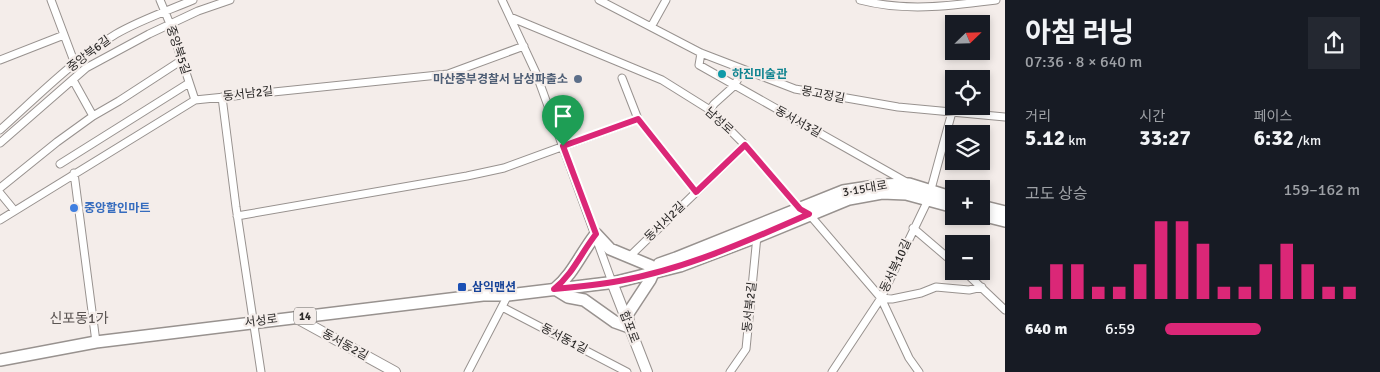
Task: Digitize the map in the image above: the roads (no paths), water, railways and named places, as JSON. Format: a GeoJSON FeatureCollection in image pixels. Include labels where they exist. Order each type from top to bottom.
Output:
{"type":"FeatureCollection","features":[{"type":"Feature","properties":{"kind":"main road","name":"3·15대로"},"geometry":{"type":"LineString","coordinates":[[612,282],[652,269],[680,266],[805,211],[843,191],[882,184],[909,184],[945,202]]}},
{"type":"Feature","properties":{"kind":"main road","name":"3·15대로"},"geometry":{"type":"LineString","coordinates":[[805,211],[849,198],[882,192],[945,197]]}},
{"type":"Feature","properties":{"kind":"main road"},"geometry":{"type":"LineString","coordinates":[[990,208],[1005,212]]}},
{"type":"Feature","properties":{"kind":"main road"},"geometry":{"type":"LineString","coordinates":[[990,217],[1005,221]]}},
{"type":"Feature","properties":{"kind":"main road"},"geometry":{"type":"LineString","coordinates":[[596,234],[610,249],[629,257],[652,269],[650,280],[628,315],[629,328],[615,322],[584,300],[568,297],[554,289],[574,270],[581,254],[596,234]]}},
{"type":"Feature","properties":{"kind":"main road","name":"서성로"},"geometry":{"type":"LineString","coordinates":[[0,360],[96,342],[483,295],[508,295],[612,282]]}},
{"type":"Feature","properties":{"kind":"main road","name":"합포로"},"geometry":{"type":"LineString","coordinates":[[612,282],[647,372]]}},
{"type":"Feature","properties":{"kind":"main road","name":"동서동2길"},"geometry":{"type":"LineString","coordinates":[[295,317],[395,372]]}},
{"type":"Feature","properties":{"kind":"street"},"geometry":{"type":"LineString","coordinates":[[51,0],[75,64]]}},
{"type":"Feature","properties":{"kind":"street","name":"중앙북5길"},"geometry":{"type":"LineString","coordinates":[[160,0],[170,24],[195,100]]}},
{"type":"Feature","properties":{"kind":"street","name":"중앙북6길"},"geometry":{"type":"LineString","coordinates":[[0,130],[75,64],[115,35],[150,16],[193,0]]}},
{"type":"Feature","properties":{"kind":"street"},"geometry":{"type":"LineString","coordinates":[[0,143],[86,68],[170,24],[198,11],[230,0]]}},
{"type":"Feature","properties":{"kind":"street"},"geometry":{"type":"LineString","coordinates":[[502,0],[536,73],[612,282]]}},
{"type":"Feature","properties":{"kind":"street","name":"몽고정길"},"geometry":{"type":"LineString","coordinates":[[599,0],[701,53],[795,89],[898,107],[945,111]]}},
{"type":"Feature","properties":{"kind":"street"},"geometry":{"type":"LineString","coordinates":[[651,27],[666,0]]}},
{"type":"Feature","properties":{"kind":"street"},"geometry":{"type":"LineString","coordinates":[[860,0],[882,6],[940,7],[996,0]]}},
{"type":"Feature","properties":{"kind":"street"},"geometry":{"type":"LineString","coordinates":[[882,6],[888,0]]}},
{"type":"Feature","properties":{"kind":"street","name":"남성로"},"geometry":{"type":"LineString","coordinates":[[510,18],[662,80],[710,110],[745,145],[881,298],[909,358],[919,372]]}},
{"type":"Feature","properties":{"kind":"street"},"geometry":{"type":"LineString","coordinates":[[0,60],[64,36]]}},
{"type":"Feature","properties":{"kind":"street","name":"동서남2길"},"geometry":{"type":"LineString","coordinates":[[0,220],[195,100],[448,74],[524,46]]}},
{"type":"Feature","properties":{"kind":"street","name":"동서서3길"},"geometry":{"type":"LineString","coordinates":[[701,53],[699,65],[909,184]]}},
{"type":"Feature","properties":{"kind":"street"},"geometry":{"type":"LineString","coordinates":[[0,188],[93,116],[182,60]]}},
{"type":"Feature","properties":{"kind":"street"},"geometry":{"type":"LineString","coordinates":[[710,110],[734,86],[743,70]]}},
{"type":"Feature","properties":{"kind":"street"},"geometry":{"type":"LineString","coordinates":[[622,78],[638,119],[696,192]]}},
{"type":"Feature","properties":{"kind":"street"},"geometry":{"type":"LineString","coordinates":[[73,80],[93,116]]}},
{"type":"Feature","properties":{"kind":"street"},"geometry":{"type":"LineString","coordinates":[[60,164],[189,83]]}},
{"type":"Feature","properties":{"kind":"street"},"geometry":{"type":"LineString","coordinates":[[222,97],[261,372]]}},
{"type":"Feature","properties":{"kind":"street"},"geometry":{"type":"LineString","coordinates":[[914,228],[930,195],[951,115]]}},
{"type":"Feature","properties":{"kind":"street","name":"몽고정길"},"geometry":{"type":"LineString","coordinates":[[984,115],[1005,117]]}},
{"type":"Feature","properties":{"kind":"street"},"geometry":{"type":"LineString","coordinates":[[238,216],[504,168],[638,119]]}},
{"type":"Feature","properties":{"kind":"street","name":"동서서2길"},"geometry":{"type":"LineString","coordinates":[[629,257],[745,145]]}},
{"type":"Feature","properties":{"kind":"street"},"geometry":{"type":"LineString","coordinates":[[74,173],[96,342]]}},
{"type":"Feature","properties":{"kind":"street"},"geometry":{"type":"LineString","coordinates":[[0,193],[14,210]]}},
{"type":"Feature","properties":{"kind":"street","name":"동서북10길"},"geometry":{"type":"LineString","coordinates":[[832,372],[881,298],[914,228],[945,255]]}},
{"type":"Feature","properties":{"kind":"street","name":"동서북2길"},"geometry":{"type":"LineString","coordinates":[[730,372],[746,350],[757,231]]}},
{"type":"Feature","properties":{"kind":"street"},"geometry":{"type":"LineString","coordinates":[[974,280],[1005,310]]}},
{"type":"Feature","properties":{"kind":"street"},"geometry":{"type":"LineString","coordinates":[[881,298],[892,299],[921,293],[936,287],[969,290],[982,287]]}},
{"type":"Feature","properties":{"kind":"street"},"geometry":{"type":"LineString","coordinates":[[468,372],[508,295]]}},
{"type":"Feature","properties":{"kind":"street","name":"동서동1길"},"geometry":{"type":"LineString","coordinates":[[502,307],[627,372]]}},
{"type":"Feature","properties":{"kind":"place","name":"하진미술관"},"geometry":{"type":"Point","coordinates":[722,74]}},
{"type":"Feature","properties":{"kind":"place","name":"마산중부경찰서 남성파출소"},"geometry":{"type":"Point","coordinates":[578,79]}},
{"type":"Feature","properties":{"kind":"place","name":"중앙할인마트"},"geometry":{"type":"Point","coordinates":[74,208]}},
{"type":"Feature","properties":{"kind":"place","name":"삼익맨션"},"geometry":{"type":"Point","coordinates":[462,287]}},
{"type":"Feature","properties":{"kind":"district","name":"신포동1가"},"geometry":{"type":"Point","coordinates":[79,318]}}]}
